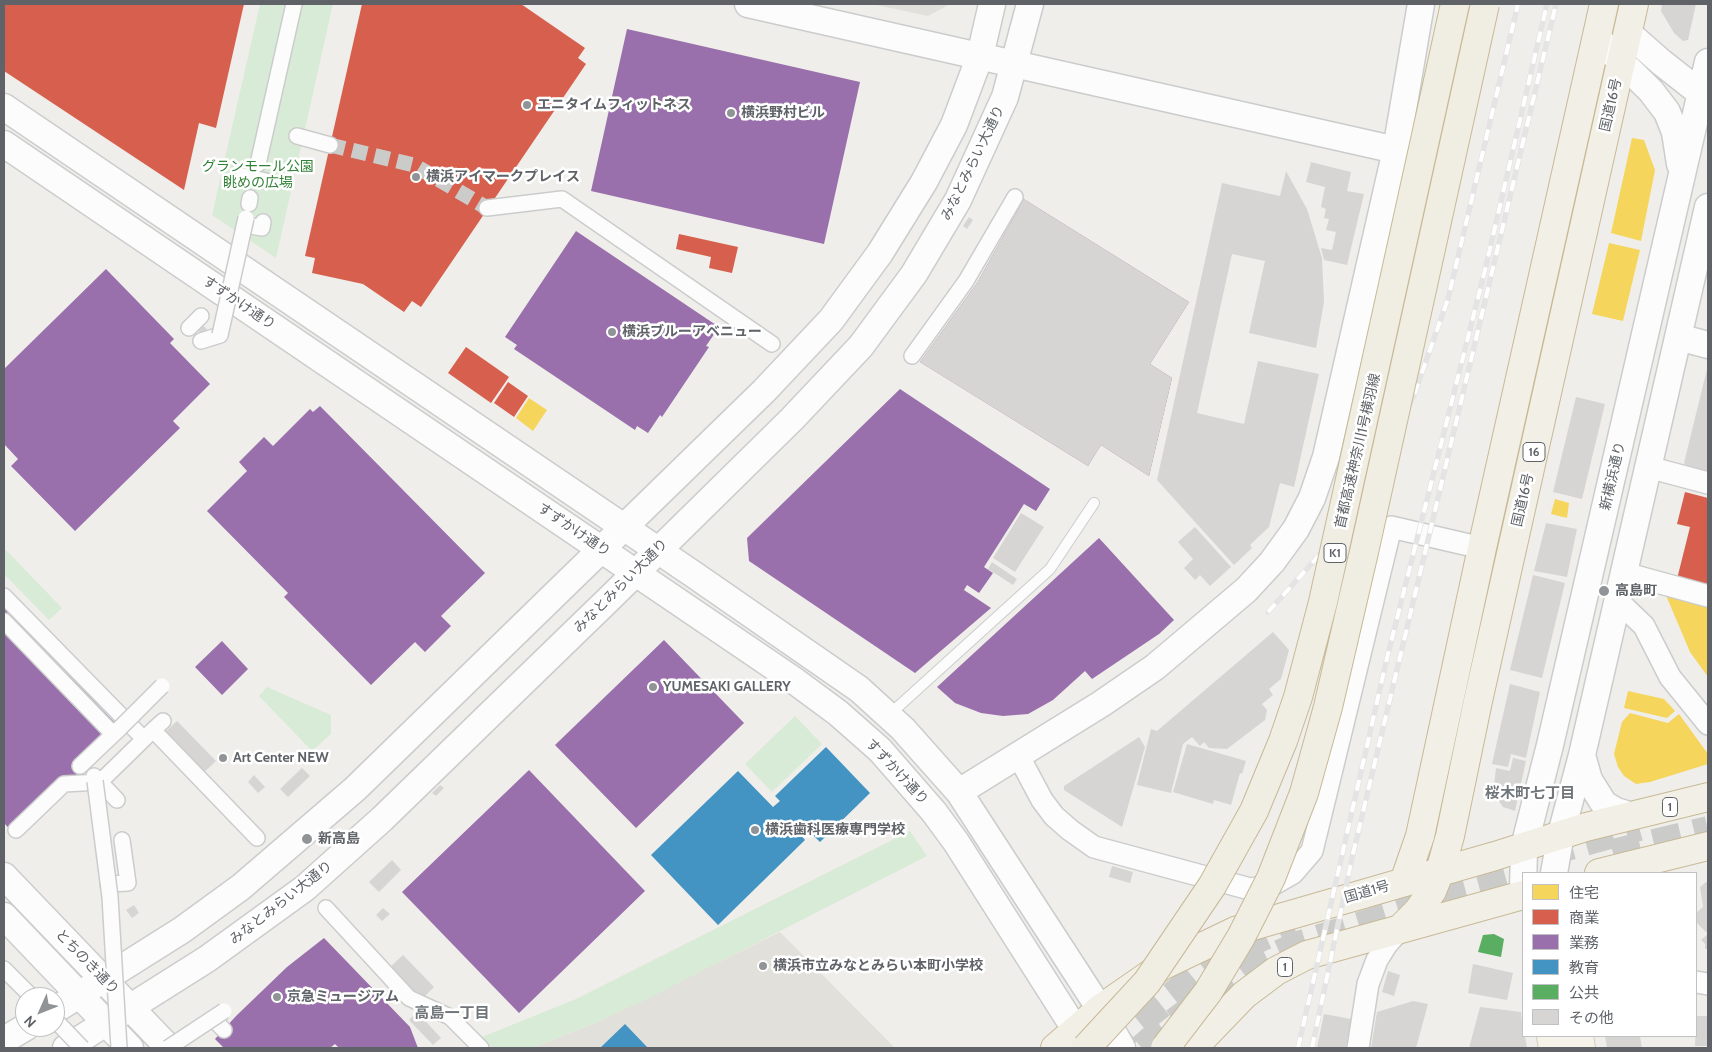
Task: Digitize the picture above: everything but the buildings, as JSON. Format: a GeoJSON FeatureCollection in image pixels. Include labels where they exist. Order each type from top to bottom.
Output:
{"type":"FeatureCollection","features":[{"type":"Feature","properties":{"kind":"highway","name":"首都高速神奈川1号横羽線"},"geometry":{"type":"LineString","coordinates":[[1080,1039],[1147,982],[1212,886],[1254,811],[1298,697],[1337,545],[1456,4]]}},
{"type":"Feature","properties":{"kind":"highway","name":"首都高速神奈川1号横羽線"},"geometry":{"type":"LineString","coordinates":[[1165,1048],[1208,992],[1241,937],[1271,878],[1304,793],[1328,707],[1364,552],[1485,4]]}},
{"type":"Feature","properties":{"kind":"highway","name":"国道16号"},"geometry":{"type":"LineString","coordinates":[[1404,882],[1420,836],[1482,548],[1604,4]]}},
{"type":"Feature","properties":{"kind":"highway","name":"国道16号"},"geometry":{"type":"LineString","coordinates":[[1402,927],[1432,891],[1440,871],[1621,61],[1636,40],[1634,4]]}},
{"type":"Feature","properties":{"kind":"highway"},"geometry":{"type":"LineString","coordinates":[[1111,1048],[1165,981],[1226,887],[1250,842],[1275,784],[1287,746],[1298,697]]}},
{"type":"Feature","properties":{"kind":"highway","name":"国道1号"},"geometry":{"type":"LineString","coordinates":[[1055,1048],[1080,1039],[1100,1009],[1162,966],[1235,931],[1524,847],[1561,834],[1708,797]]}},
{"type":"Feature","properties":{"kind":"highway"},"geometry":{"type":"LineString","coordinates":[[1235,931],[1278,902],[1388,867],[1407,852],[1424,818]]}},
{"type":"Feature","properties":{"kind":"highway"},"geometry":{"type":"LineString","coordinates":[[1603,872],[1708,846]]}},
{"type":"Feature","properties":{"kind":"highway","name":"1"},"geometry":{"type":"LineString","coordinates":[[1193,1048],[1244,994],[1276,971],[1307,955],[1522,893]]}},
{"type":"Feature","properties":{"kind":"street"},"geometry":{"type":"LineString","coordinates":[[201,341],[220,335],[294,4]]}},
{"type":"Feature","properties":{"kind":"street"},"geometry":{"type":"LineString","coordinates":[[748,4],[1396,150]]}},
{"type":"Feature","properties":{"kind":"street"},"geometry":{"type":"LineString","coordinates":[[65,1004],[182,930],[277,858],[355,789],[764,391],[831,320],[880,253],[924,182],[954,125],[980,56],[992,4]]}},
{"type":"Feature","properties":{"kind":"street","name":"みなとみらい大通り"},"geometry":{"type":"LineString","coordinates":[[66,1048],[207,959],[305,888],[382,819],[636,572],[792,419],[861,346],[908,282],[958,200],[998,113],[1015,64],[1030,4]]}},
{"type":"Feature","properties":{"kind":"street"},"geometry":{"type":"LineString","coordinates":[[959,792],[1101,704],[1178,649],[1246,590],[1272,562],[1296,529],[1312,498],[1326,457],[1396,150],[1421,4]]}},
{"type":"Feature","properties":{"kind":"street"},"geometry":{"type":"LineString","coordinates":[[1597,38],[1651,91],[1667,112],[1676,132],[1682,180]]}},
{"type":"Feature","properties":{"kind":"street"},"geometry":{"type":"LineString","coordinates":[[1636,40],[1665,57],[1708,66]]}},
{"type":"Feature","properties":{"kind":"street"},"geometry":{"type":"LineString","coordinates":[[1636,40],[1704,97]]}},
{"type":"Feature","properties":{"kind":"street","name":"新横浜通り"},"geometry":{"type":"LineString","coordinates":[[1523,872],[1524,847],[1682,180],[1704,97],[1708,66]]}},
{"type":"Feature","properties":{"kind":"street"},"geometry":{"type":"LineString","coordinates":[[4,108],[820,660],[888,715],[930,758],[959,792],[1100,1009],[1122,1048]]}},
{"type":"Feature","properties":{"kind":"street"},"geometry":{"type":"LineString","coordinates":[[297,136],[330,145]]}},
{"type":"Feature","properties":{"kind":"street","name":"すずかけ通り"},"geometry":{"type":"LineString","coordinates":[[4,144],[636,572],[802,686],[838,713],[880,750],[906,778],[956,842],[1080,1039],[1096,1048]]}},
{"type":"Feature","properties":{"kind":"street"},"geometry":{"type":"LineString","coordinates":[[252,190],[262,228],[263,222]]}},
{"type":"Feature","properties":{"kind":"street"},"geometry":{"type":"LineString","coordinates":[[912,356],[970,284],[1015,197]]}},
{"type":"Feature","properties":{"kind":"street"},"geometry":{"type":"LineString","coordinates":[[487,208],[562,199],[772,344]]}},
{"type":"Feature","properties":{"kind":"street"},"geometry":{"type":"LineString","coordinates":[[1554,872],[1561,834],[1582,754],[1708,207]]}},
{"type":"Feature","properties":{"kind":"street"},"geometry":{"type":"LineString","coordinates":[[189,328],[201,316]]}},
{"type":"Feature","properties":{"kind":"street"},"geometry":{"type":"LineString","coordinates":[[1678,337],[1708,345]]}},
{"type":"Feature","properties":{"kind":"street"},"geometry":{"type":"LineString","coordinates":[[1648,467],[1708,483]]}},
{"type":"Feature","properties":{"kind":"street"},"geometry":{"type":"LineString","coordinates":[[1018,755],[1042,800],[1054,816],[1070,830],[1094,846],[1250,889],[1270,886],[1293,873],[1312,851],[1391,527],[1482,548]]}},
{"type":"Feature","properties":{"kind":"street"},"geometry":{"type":"LineString","coordinates":[[1624,572],[1708,596]]}},
{"type":"Feature","properties":{"kind":"street"},"geometry":{"type":"LineString","coordinates":[[1207,878],[1243,810],[1270,750],[1293,683],[1318,591],[1372,605]]}},
{"type":"Feature","properties":{"kind":"street"},"geometry":{"type":"LineString","coordinates":[[4,596],[153,730],[257,838]]}},
{"type":"Feature","properties":{"kind":"street"},"geometry":{"type":"LineString","coordinates":[[1617,600],[1644,626],[1670,677],[1708,724]]}},
{"type":"Feature","properties":{"kind":"street"},"geometry":{"type":"LineString","coordinates":[[4,620],[117,731]]}},
{"type":"Feature","properties":{"kind":"street"},"geometry":{"type":"LineString","coordinates":[[81,766],[162,686]]}},
{"type":"Feature","properties":{"kind":"street"},"geometry":{"type":"LineString","coordinates":[[16,830],[64,784],[100,782],[153,730]]}},
{"type":"Feature","properties":{"kind":"street"},"geometry":{"type":"LineString","coordinates":[[1582,754],[1589,780],[1604,804],[1616,811],[1632,816]]}},
{"type":"Feature","properties":{"kind":"street"},"geometry":{"type":"LineString","coordinates":[[930,758],[962,770],[984,772],[994,770]]}},
{"type":"Feature","properties":{"kind":"street"},"geometry":{"type":"LineString","coordinates":[[81,766],[117,800]]}},
{"type":"Feature","properties":{"kind":"street"},"geometry":{"type":"LineString","coordinates":[[81,766],[95,781],[109,890],[119,1048]]}},
{"type":"Feature","properties":{"kind":"street"},"geometry":{"type":"LineString","coordinates":[[109,890],[128,883],[129,864],[122,840]]}},
{"type":"Feature","properties":{"kind":"street","name":"とちのき通り"},"geometry":{"type":"LineString","coordinates":[[4,876],[169,1048]]}},
{"type":"Feature","properties":{"kind":"street"},"geometry":{"type":"LineString","coordinates":[[326,908],[409,998],[450,1017],[480,1048]]}},
{"type":"Feature","properties":{"kind":"street","name":"とちのき通り"},"geometry":{"type":"LineString","coordinates":[[4,916],[106,1023]]}},
{"type":"Feature","properties":{"kind":"street"},"geometry":{"type":"LineString","coordinates":[[1358,1048],[1368,984],[1382,952],[1402,927]]}},
{"type":"Feature","properties":{"kind":"street"},"geometry":{"type":"LineString","coordinates":[[4,969],[22,987]]}},
{"type":"Feature","properties":{"kind":"street"},"geometry":{"type":"LineString","coordinates":[[169,1048],[220,1020]]}},
{"type":"Feature","properties":{"kind":"street"},"geometry":{"type":"LineString","coordinates":[[106,1023],[130,1048]]}},
{"type":"Feature","properties":{"kind":"street"},"geometry":{"type":"LineString","coordinates":[[65,1030],[82,1048]]}},
{"type":"Feature","properties":{"kind":"street"},"geometry":{"type":"LineString","coordinates":[[4,1040],[15,1034]]}},
{"type":"Feature","properties":{"kind":"lane"},"geometry":{"type":"LineString","coordinates":[[888,715],[1050,570],[1094,503]]}},
{"type":"Feature","properties":{"kind":"shaded area"},"geometry":{"type":"Polygon","coordinates":[[[872,4],[950,4],[928,16],[872,4]]]}},
{"type":"Feature","properties":{"kind":"shaded area","name":"横浜市立みなとみらい本町小学校"},"geometry":{"type":"Polygon","coordinates":[[[780,932],[895,1048],[532,1048],[595,1023],[780,932]]]}},
{"type":"Feature","properties":{"kind":"green space","name":"グランモール公園 眺めの広場"},"geometry":{"type":"Polygon","coordinates":[[[260,4],[333,4],[276,258],[212,215],[260,4]]]}},
{"type":"Feature","properties":{"kind":"green space"},"geometry":{"type":"Polygon","coordinates":[[[4,548],[62,608],[49,620],[4,574],[4,548]]]}},
{"type":"Feature","properties":{"kind":"green space"},"geometry":{"type":"Polygon","coordinates":[[[267,687],[331,715],[331,734],[312,751],[259,696],[267,687]]]}},
{"type":"Feature","properties":{"kind":"green space"},"geometry":{"type":"Polygon","coordinates":[[[795,716],[822,744],[772,792],[745,764],[795,716]]]}},
{"type":"Feature","properties":{"kind":"green space"},"geometry":{"type":"Polygon","coordinates":[[[910,831],[927,856],[647,999],[595,1023],[532,1048],[492,1048],[482,1037],[576,999],[910,831]]]}},
{"type":"Feature","properties":{"kind":"tunnel"},"geometry":{"type":"LineString","coordinates":[[330,145],[414,165],[487,208]]}},
{"type":"Feature","properties":{"kind":"tunnel"},"geometry":{"type":"LineString","coordinates":[[1545,853],[1639,827]]}},
{"type":"Feature","properties":{"kind":"tunnel"},"geometry":{"type":"LineString","coordinates":[[1613,853],[1708,830]]}},
{"type":"Feature","properties":{"kind":"tunnel"},"geometry":{"type":"LineString","coordinates":[[1142,1048],[1246,969],[1301,944],[1445,899],[1522,878]]}},
{"type":"Feature","properties":{"kind":"tunnel"},"geometry":{"type":"LineString","coordinates":[[1106,1048],[1222,956],[1292,923]]}},
{"type":"Feature","properties":{"kind":"railway"},"geometry":{"type":"LineString","coordinates":[[1268,612],[1323,551],[1369,482],[1414,395],[1448,299],[1518,4]]}},
{"type":"Feature","properties":{"kind":"railway"},"geometry":{"type":"LineString","coordinates":[[1298,1048],[1387,658],[1485,270],[1547,4]]}},
{"type":"Feature","properties":{"kind":"railway"},"geometry":{"type":"LineString","coordinates":[[1312,1048],[1352,858],[1556,4]]}},
{"type":"Feature","properties":{"kind":"place","name":"エニタイムフィットネス"},"geometry":{"type":"Point","coordinates":[527,105]}},
{"type":"Feature","properties":{"kind":"place","name":"横浜野村ビル"},"geometry":{"type":"Point","coordinates":[731,113]}},
{"type":"Feature","properties":{"kind":"place","name":"横浜アイマークプレイス"},"geometry":{"type":"Point","coordinates":[416,177]}},
{"type":"Feature","properties":{"kind":"place","name":"横浜ブルーアベニュー"},"geometry":{"type":"Point","coordinates":[612,332]}},
{"type":"Feature","properties":{"kind":"place","name":"高島町"},"geometry":{"type":"Point","coordinates":[1604,591]}},
{"type":"Feature","properties":{"kind":"place","name":"YUMESAKI GALLERY"},"geometry":{"type":"Point","coordinates":[653,687]}},
{"type":"Feature","properties":{"kind":"place","name":"Art Center NEW"},"geometry":{"type":"Point","coordinates":[223,758]}},
{"type":"Feature","properties":{"kind":"place","name":"横浜歯科医療専門学校"},"geometry":{"type":"Point","coordinates":[755,830]}},
{"type":"Feature","properties":{"kind":"place","name":"新高島"},"geometry":{"type":"Point","coordinates":[307,839]}},
{"type":"Feature","properties":{"kind":"place","name":"横浜市立みなとみらい本町小学校"},"geometry":{"type":"Point","coordinates":[763,966]}},
{"type":"Feature","properties":{"kind":"place","name":"京急ミュージアム"},"geometry":{"type":"Point","coordinates":[277,997]}},
{"type":"Feature","properties":{"kind":"district","name":"桜木町七丁目"},"geometry":{"type":"Point","coordinates":[1530,794]}},
{"type":"Feature","properties":{"kind":"district","name":"高島一丁目"},"geometry":{"type":"Point","coordinates":[452,1014]}}]}
